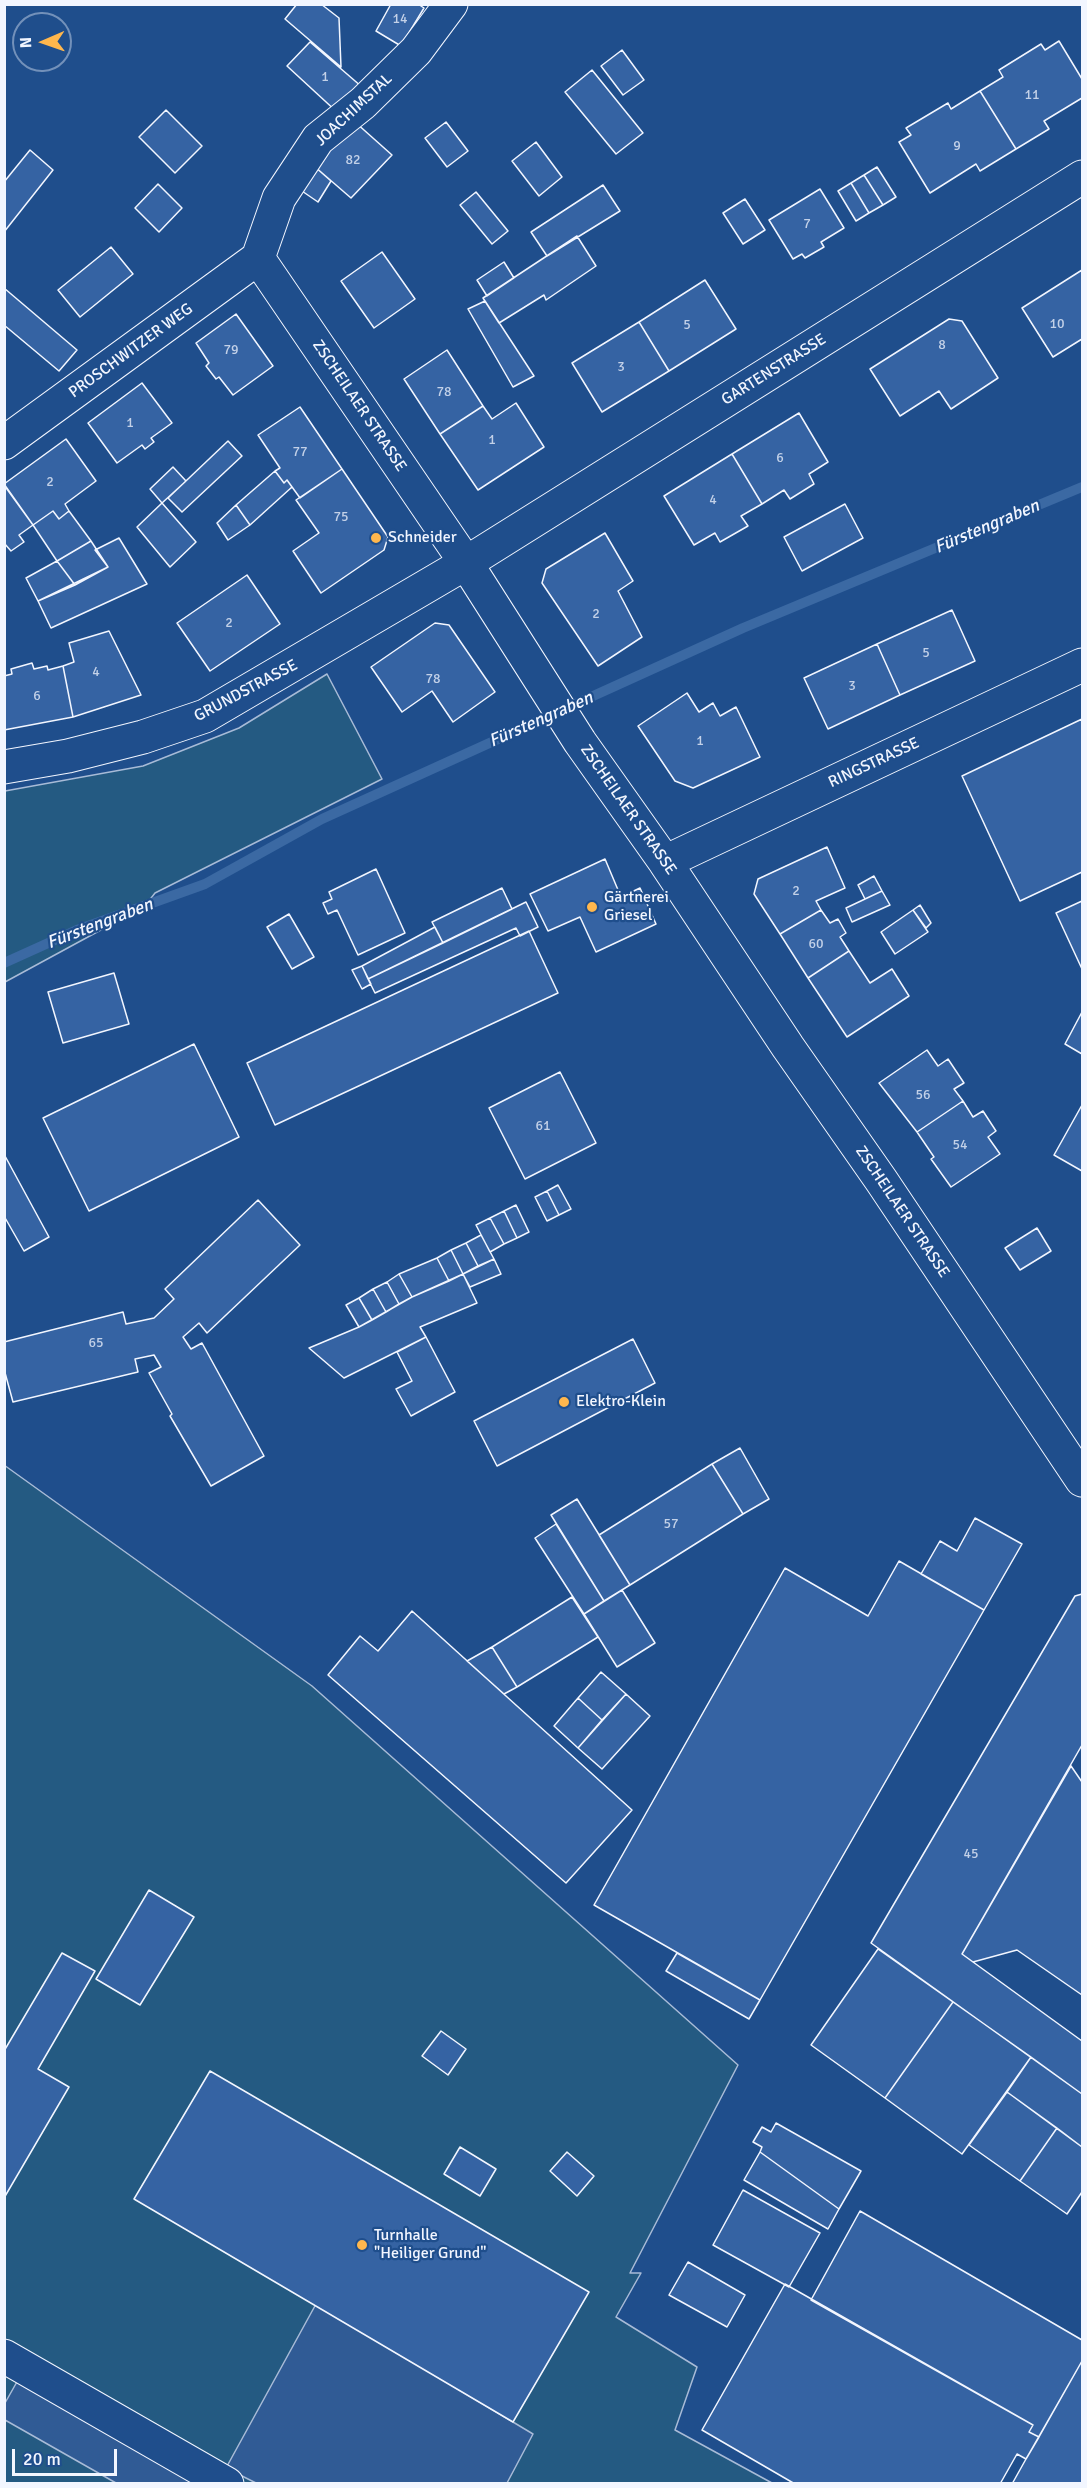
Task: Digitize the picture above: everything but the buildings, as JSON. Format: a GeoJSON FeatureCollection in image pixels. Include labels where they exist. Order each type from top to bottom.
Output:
{"type":"FeatureCollection","features":[{"type":"Feature","properties":{"kind":"street","name":"JOACHIMSTAL"},"geometry":{"type":"LineString","coordinates":[[258,258],[279,198],[318,140],[363,103],[416,51],[452,4]]}},
{"type":"Feature","properties":{"kind":"street","name":"GARTENSTRASSE"},"geometry":{"type":"LineString","coordinates":[[466,563],[1083,177]]}},
{"type":"Feature","properties":{"kind":"street","name":"PROSCHWITZER WEG"},"geometry":{"type":"LineString","coordinates":[[4,443],[258,258]]}},
{"type":"Feature","properties":{"kind":"street","name":"ZSCHEILAER STRASSE"},"geometry":{"type":"LineString","coordinates":[[258,258],[466,563],[580,742],[665,862],[1083,1480]]}},
{"type":"Feature","properties":{"kind":"street","name":"GRUNDSTRASSE"},"geometry":{"type":"LineString","coordinates":[[4,767],[68,756],[143,736],[205,716],[466,563]]}},
{"type":"Feature","properties":{"kind":"street","name":"RINGSTRASSE"},"geometry":{"type":"LineString","coordinates":[[665,862],[1083,665]]}},
{"type":"Feature","properties":{"kind":"street"},"geometry":{"type":"LineString","coordinates":[[4,2356],[227,2484]]}},
{"type":"Feature","properties":{"kind":"shaded area"},"geometry":{"type":"Polygon","coordinates":[[[327,674],[382,779],[155,893],[145,906],[5,982],[5,791],[143,766],[239,728],[327,674]]]}},
{"type":"Feature","properties":{"kind":"shaded area"},"geometry":{"type":"Polygon","coordinates":[[[4,1465],[312,1686],[738,2065],[630,2273],[641,2273],[616,2317],[697,2367],[675,2430],[772,2483],[5,2483],[4,1465]]]}},
{"type":"Feature","properties":{"kind":"shaded area"},"geometry":{"type":"Polygon","coordinates":[[[316,2304],[533,2434],[507,2483],[256,2483],[226,2468],[316,2304]]]}},
{"type":"Feature","properties":{"kind":"shaded area"},"geometry":{"type":"Polygon","coordinates":[[[18,2380],[199,2483],[116,2483],[5,2420],[5,2403],[18,2380]]]}},
{"type":"Feature","properties":{"kind":"waterway","name":"Fürstengraben"},"geometry":{"type":"LineString","coordinates":[[4,963],[77,930],[205,884],[322,819],[743,628],[1082,487]]}},
{"type":"Feature","properties":{"kind":"place","name":"Schneider"},"geometry":{"type":"Point","coordinates":[376,538]}},
{"type":"Feature","properties":{"kind":"place","name":"Gärtnerei Griesel"},"geometry":{"type":"Point","coordinates":[592,907]}},
{"type":"Feature","properties":{"kind":"place","name":"Elektro-Klein"},"geometry":{"type":"Point","coordinates":[564,1402]}},
{"type":"Feature","properties":{"kind":"place","name":"Turnhalle \"Heiliger Grund\""},"geometry":{"type":"Point","coordinates":[362,2245]}}]}
